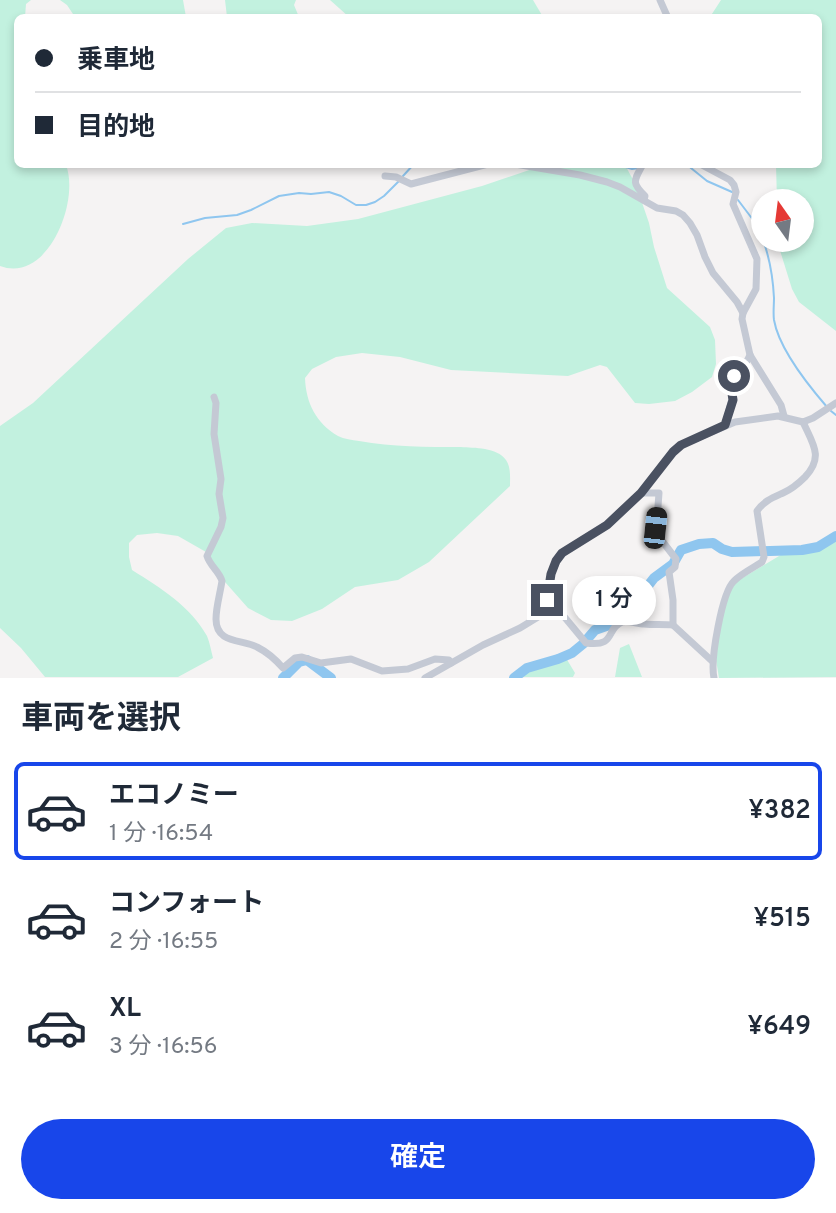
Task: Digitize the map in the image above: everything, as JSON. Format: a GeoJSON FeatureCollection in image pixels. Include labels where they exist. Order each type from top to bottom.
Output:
{"type":"FeatureCollection","features":[{"type":"Feature","properties":{"kind":"street"},"geometry":{"type":"LineString","coordinates":[[385,176],[396,177],[411,184],[473,168]]}},
{"type":"Feature","properties":{"kind":"street"},"geometry":{"type":"LineString","coordinates":[[539,168],[607,182],[657,208],[683,215],[690,223],[713,273],[743,313]]}},
{"type":"Feature","properties":{"kind":"street"},"geometry":{"type":"LineString","coordinates":[[641,168],[635,179],[636,187],[645,196],[644,200]]}},
{"type":"Feature","properties":{"kind":"street"},"geometry":{"type":"LineString","coordinates":[[708,168],[734,185],[736,192],[733,204],[757,259],[756,289],[743,313],[743,319],[750,355],[784,416]]}},
{"type":"Feature","properties":{"kind":"street"},"geometry":{"type":"LineString","coordinates":[[725,425],[733,400],[730,380],[750,355]]}},
{"type":"Feature","properties":{"kind":"street"},"geometry":{"type":"LineString","coordinates":[[214,397],[214,434],[221,478],[219,494],[223,518],[207,556],[208,562],[221,576],[216,621],[223,636],[257,647],[283,668],[295,658],[302,657],[321,663],[351,659],[382,671],[408,669],[435,659],[449,660],[451,663]]}},
{"type":"Feature","properties":{"kind":"street"},"geometry":{"type":"LineString","coordinates":[[425,677],[538,617],[547,600],[551,574],[562,553],[597,533],[641,493],[681,445],[735,422],[784,416],[803,422],[834,407]]}},
{"type":"Feature","properties":{"kind":"street"},"geometry":{"type":"LineString","coordinates":[[714,677],[712,661],[726,596],[733,582],[762,562],[764,557],[757,511],[762,503],[799,484],[816,462],[816,454],[803,422]]}},
{"type":"Feature","properties":{"kind":"street"},"geometry":{"type":"LineString","coordinates":[[641,493],[659,493],[656,533],[676,559],[675,567],[669,572],[673,625]]}},
{"type":"Feature","properties":{"kind":"street"},"geometry":{"type":"LineString","coordinates":[[547,600],[552,602],[586,643],[605,642],[618,624],[625,621],[673,625],[712,661]]}},
{"type":"Feature","properties":{"kind":"green space"},"geometry":{"type":"Polygon","coordinates":[[[0,0],[31,0],[26,4],[25,14],[14,14],[14,168],[67,168],[68,198],[64,218],[46,251],[33,263],[17,268],[0,266],[0,0]]]}},
{"type":"Feature","properties":{"kind":"green space"},"geometry":{"type":"Polygon","coordinates":[[[60,0],[183,0],[185,14],[73,14],[60,0]]]}},
{"type":"Feature","properties":{"kind":"green space"},"geometry":{"type":"Polygon","coordinates":[[[225,0],[296,0],[294,5],[298,14],[227,14],[225,0]]]}},
{"type":"Feature","properties":{"kind":"green space"},"geometry":{"type":"Polygon","coordinates":[[[330,0],[533,0],[541,14],[346,14],[330,0]]]}},
{"type":"Feature","properties":{"kind":"green space"},"geometry":{"type":"Polygon","coordinates":[[[721,0],[836,0],[836,331],[799,302],[780,252],[814,252],[814,189],[777,189],[776,168],[822,168],[822,14],[712,14],[721,0]]]}},
{"type":"Feature","properties":{"kind":"green space"},"geometry":{"type":"Polygon","coordinates":[[[535,168],[627,168],[636,185],[649,223],[667,288],[710,327],[715,340],[716,364],[712,377],[675,401],[649,404],[635,403],[607,367],[600,365],[568,376],[451,370],[400,357],[362,353],[336,357],[312,369],[305,378],[310,404],[318,419],[330,431],[343,438],[372,443],[491,450],[508,463],[510,486],[429,562],[398,580],[355,587],[322,609],[292,621],[271,620],[248,608],[225,582],[206,552],[178,536],[157,533],[137,535],[129,543],[132,570],[164,591],[192,616],[207,636],[213,658],[178,677],[45,677],[0,628],[0,426],[33,403],[188,259],[226,228],[252,223],[307,226],[358,219],[482,186],[535,168]]]}},
{"type":"Feature","properties":{"kind":"green space"},"geometry":{"type":"Polygon","coordinates":[[[836,538],[836,677],[719,678],[716,636],[731,588],[739,580],[784,553],[814,549],[836,538]]]}},
{"type":"Feature","properties":{"kind":"green space"},"geometry":{"type":"Polygon","coordinates":[[[629,644],[642,677],[615,677],[620,648],[629,644]]]}},
{"type":"Feature","properties":{"kind":"green space"},"geometry":{"type":"Polygon","coordinates":[[[566,658],[575,673],[573,677],[517,677],[534,663],[566,658]]]}},
{"type":"Feature","properties":{"kind":"waterway"},"geometry":{"type":"LineString","coordinates":[[403,176],[410,168]]}},
{"type":"Feature","properties":{"kind":"waterway"},"geometry":{"type":"LineString","coordinates":[[629,168],[639,168]]}},
{"type":"Feature","properties":{"kind":"waterway"},"geometry":{"type":"LineString","coordinates":[[691,168],[707,181],[732,192]]}},
{"type":"Feature","properties":{"kind":"waterway"},"geometry":{"type":"LineString","coordinates":[[183,224],[205,218],[237,215],[279,196],[299,193],[329,192],[356,205],[366,205],[384,196],[399,181]]}},
{"type":"Feature","properties":{"kind":"waterway"},"geometry":{"type":"LineString","coordinates":[[738,200],[751,217]]}},
{"type":"Feature","properties":{"kind":"waterway"},"geometry":{"type":"LineString","coordinates":[[767,252],[777,331],[795,366],[827,407]]}},
{"type":"Feature","properties":{"kind":"waterway"},"geometry":{"type":"LineString","coordinates":[[831,411],[836,415]]}},
{"type":"Feature","properties":{"kind":"waterway"},"geometry":{"type":"LineString","coordinates":[[514,678],[527,668],[572,653],[595,630],[612,624],[631,598],[644,591],[654,578],[673,564],[681,550],[713,543],[732,552],[802,550],[818,547],[836,536]]}},
{"type":"Feature","properties":{"kind":"waterway"},"geometry":{"type":"LineString","coordinates":[[283,678],[299,662],[307,660],[331,678]]}},
{"type":"Feature","properties":{"kind":"route"},"geometry":{"type":"LineString","coordinates":[[547,600],[551,574],[562,553],[607,525],[641,493],[681,445],[725,425],[733,400],[730,380],[734,376]]}}]}
